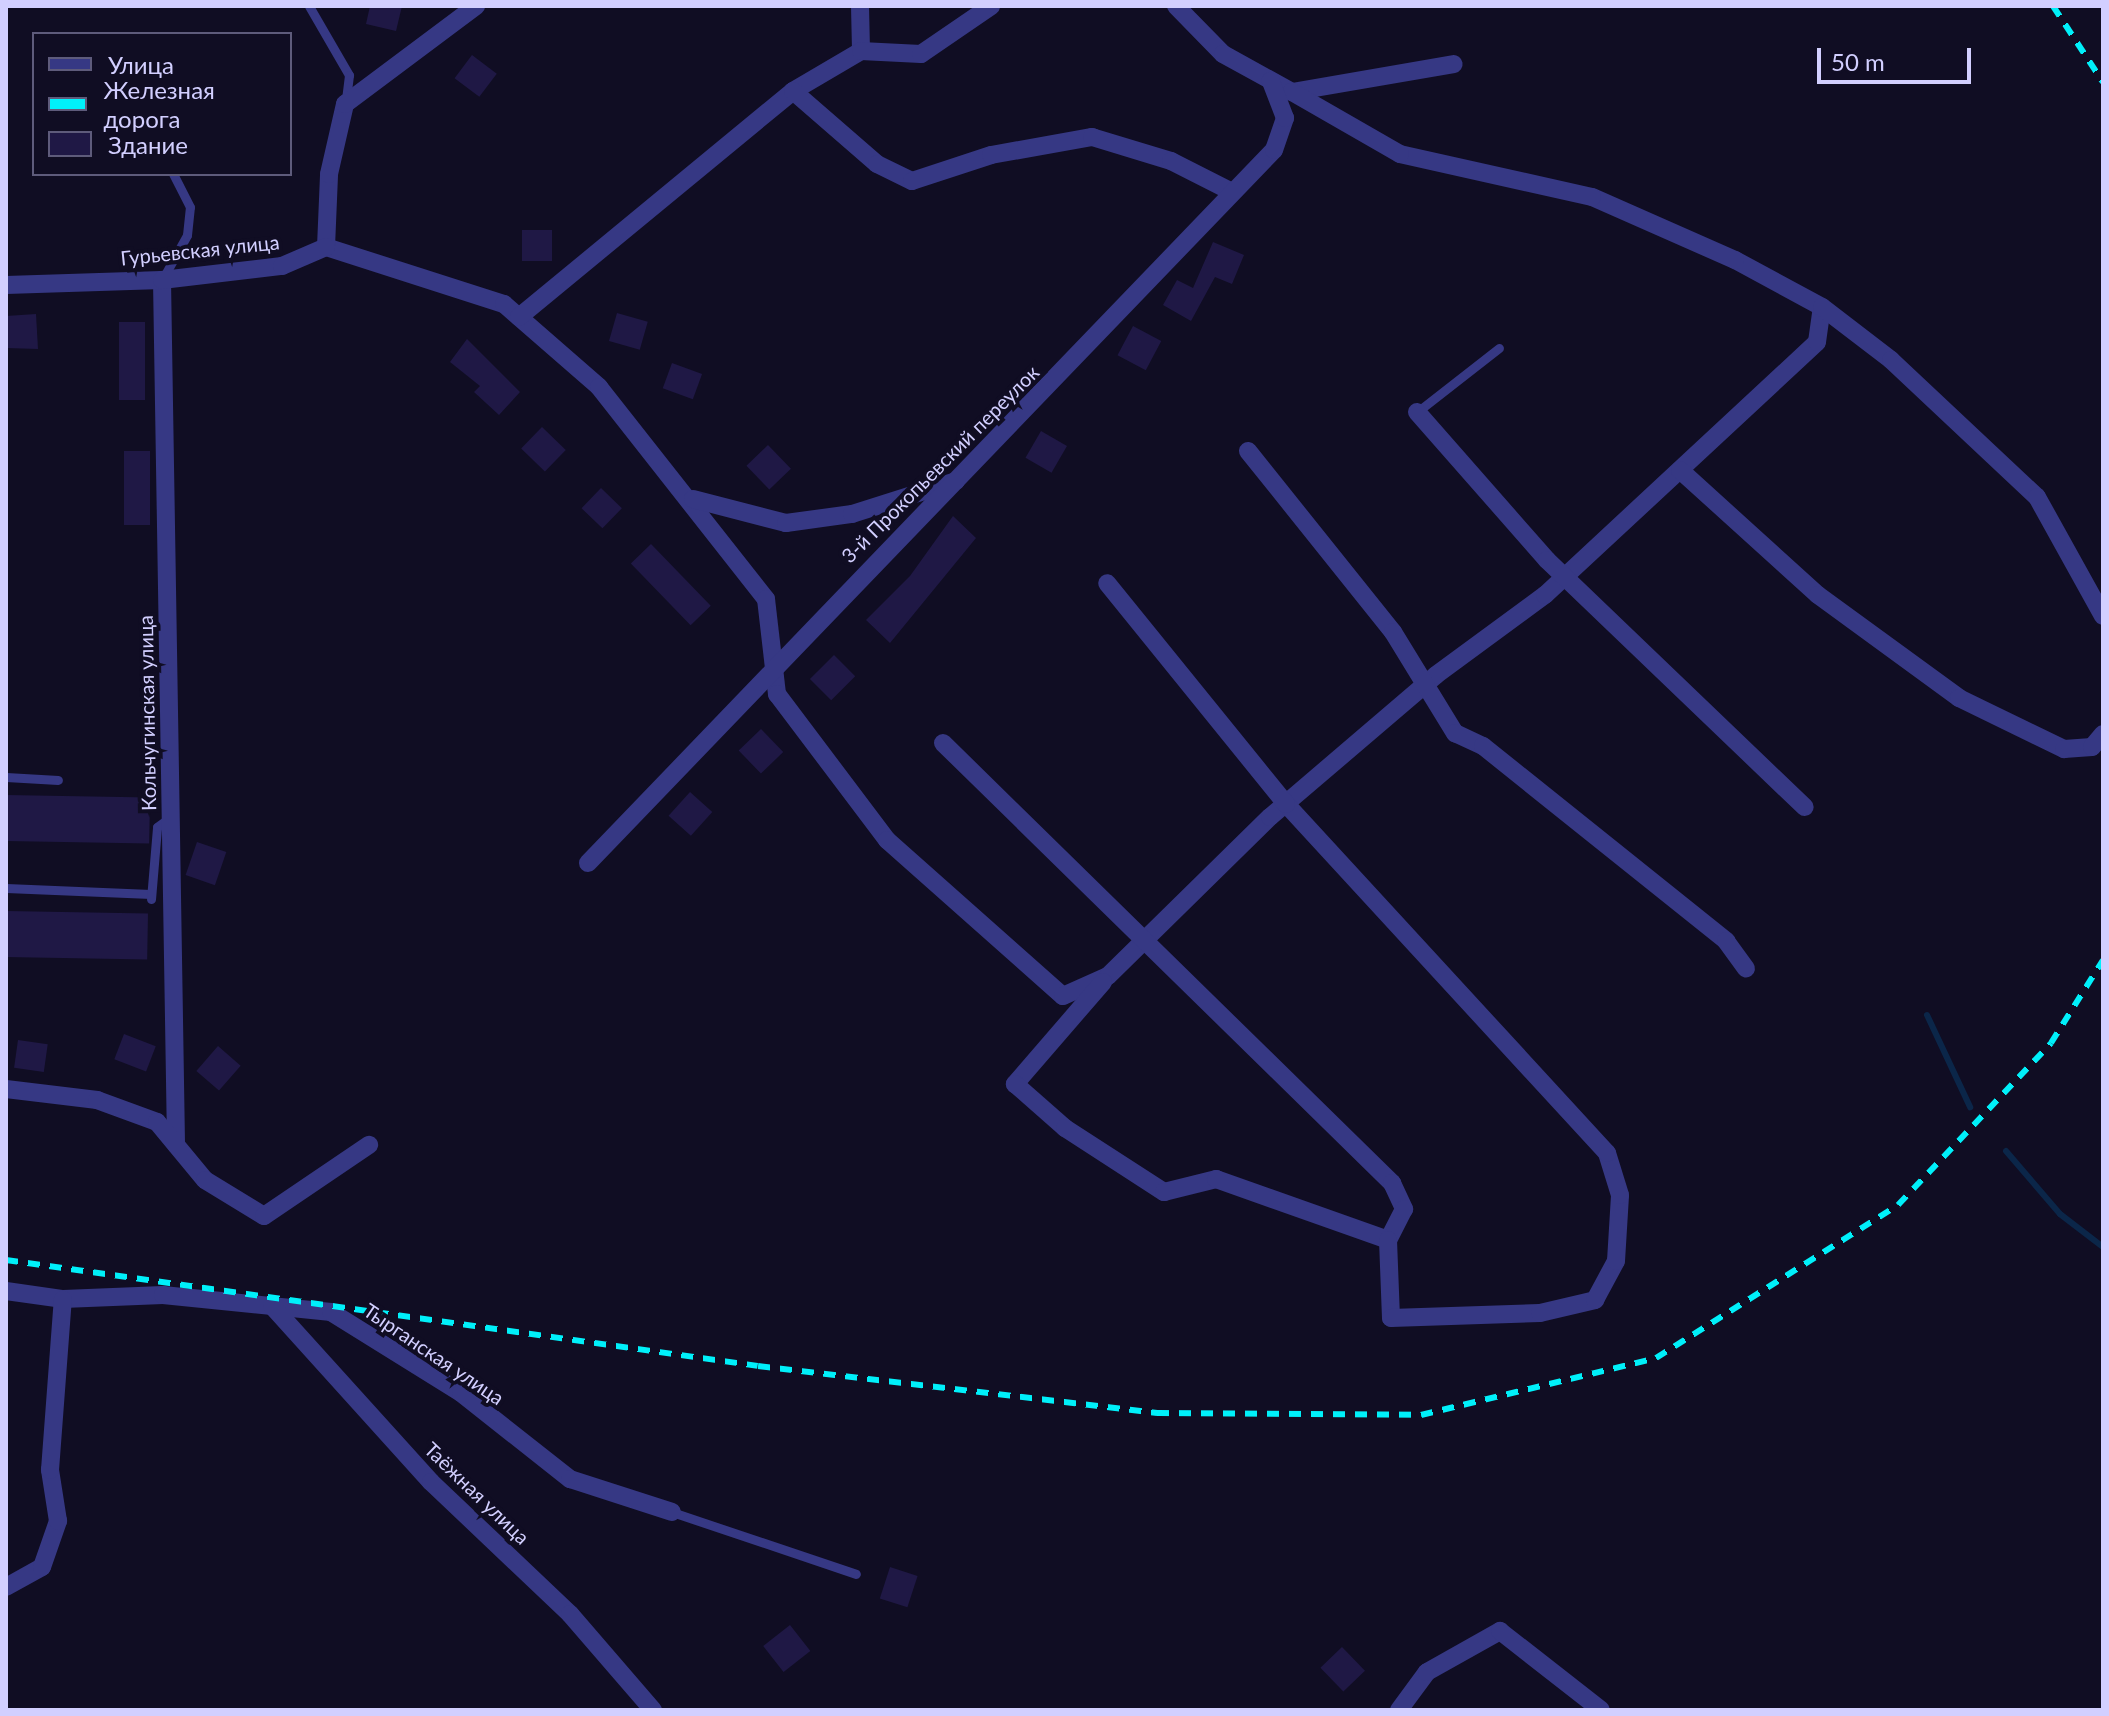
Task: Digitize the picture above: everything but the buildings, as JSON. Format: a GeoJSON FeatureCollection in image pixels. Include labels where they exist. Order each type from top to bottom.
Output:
{"type":"FeatureCollection","features":[{"type":"Feature","properties":{"kind":"street"},"geometry":{"type":"LineString","coordinates":[[476,6],[345,104],[329,174],[326,247],[504,304],[599,387],[693,499],[766,599],[777,694],[887,840],[1063,996],[1108,976]]}},
{"type":"Feature","properties":{"kind":"street"},"geometry":{"type":"LineString","coordinates":[[860,6],[861,51]]}},
{"type":"Feature","properties":{"kind":"street"},"geometry":{"type":"LineString","coordinates":[[519,317],[793,91],[861,51],[921,54],[991,6]]}},
{"type":"Feature","properties":{"kind":"street"},"geometry":{"type":"LineString","coordinates":[[1176,6],[1223,54],[1400,154],[1592,197],[1822,307],[1891,360],[2037,497],[2103,616]]}},
{"type":"Feature","properties":{"kind":"street"},"geometry":{"type":"LineString","coordinates":[[1292,92],[1343,89],[1454,64]]}},
{"type":"Feature","properties":{"kind":"street","name":"3-й Прокопьевский переулок"},"geometry":{"type":"LineString","coordinates":[[588,863],[696,756],[774,665],[963,479],[1274,150],[1285,118],[1271,81]]}},
{"type":"Feature","properties":{"kind":"street"},"geometry":{"type":"LineString","coordinates":[[793,91],[877,164],[912,181],[991,155],[1092,137],[1171,161],[1232,192]]}},
{"type":"Feature","properties":{"kind":"street","name":"Гурьевская улица"},"geometry":{"type":"LineString","coordinates":[[6,285],[162,280],[282,266],[326,247]]}},
{"type":"Feature","properties":{"kind":"street","name":"Кольчугинская улица"},"geometry":{"type":"LineString","coordinates":[[162,280],[176,1145]]}},
{"type":"Feature","properties":{"kind":"street"},"geometry":{"type":"LineString","coordinates":[[1388,1240],[1216,1179],[1164,1192],[1065,1128],[1015,1084],[1108,976],[1286,804],[1422,687],[1565,577],[1817,342],[1822,307]]}},
{"type":"Feature","properties":{"kind":"street"},"geometry":{"type":"LineString","coordinates":[[1417,412],[1565,577],[1805,807]]}},
{"type":"Feature","properties":{"kind":"street"},"geometry":{"type":"LineString","coordinates":[[1248,451],[1393,632],[1422,687],[1455,733],[1483,746],[1726,941],[1746,969]]}},
{"type":"Feature","properties":{"kind":"street"},"geometry":{"type":"LineString","coordinates":[[1680,470],[1818,595],[1959,698],[2064,749],[2092,747],[2103,734]]}},
{"type":"Feature","properties":{"kind":"street"},"geometry":{"type":"LineString","coordinates":[[693,499],[786,523],[852,514],[963,479]]}},
{"type":"Feature","properties":{"kind":"street"},"geometry":{"type":"LineString","coordinates":[[943,743],[1149,937],[1392,1183],[1404,1209],[1388,1240],[1391,1318],[1540,1313],[1595,1300],[1616,1261],[1620,1195],[1607,1153],[1286,804],[1107,583]]}},
{"type":"Feature","properties":{"kind":"street"},"geometry":{"type":"LineString","coordinates":[[6,1089],[97,1100],[157,1122],[205,1180],[264,1216],[369,1145]]}},
{"type":"Feature","properties":{"kind":"street","name":"Тырганская улица"},"geometry":{"type":"LineString","coordinates":[[6,1291],[63,1299],[163,1295],[331,1312],[461,1393],[570,1479],[672,1512]]}},
{"type":"Feature","properties":{"kind":"street"},"geometry":{"type":"LineString","coordinates":[[6,1587],[42,1567],[58,1521],[50,1470],[63,1299]]}},
{"type":"Feature","properties":{"kind":"street","name":"Таёжная улица"},"geometry":{"type":"LineString","coordinates":[[272,1306],[431,1482],[570,1614],[653,1710]]}},
{"type":"Feature","properties":{"kind":"street"},"geometry":{"type":"LineString","coordinates":[[1399,1710],[1427,1672],[1500,1631],[1601,1710]]}},
{"type":"Feature","properties":{"kind":"lane"},"geometry":{"type":"LineString","coordinates":[[309,6],[349,75],[345,104]]}},
{"type":"Feature","properties":{"kind":"lane"},"geometry":{"type":"LineString","coordinates":[[162,280],[187,235],[190,207],[174,176]]}},
{"type":"Feature","properties":{"kind":"lane"},"geometry":{"type":"LineString","coordinates":[[1417,412],[1499,348]]}},
{"type":"Feature","properties":{"kind":"lane"},"geometry":{"type":"LineString","coordinates":[[6,777],[58,780]]}},
{"type":"Feature","properties":{"kind":"lane"},"geometry":{"type":"LineString","coordinates":[[6,888],[151,897],[157,827],[171,817]]}},
{"type":"Feature","properties":{"kind":"lane"},"geometry":{"type":"LineString","coordinates":[[672,1512],[856,1574]]}},
{"type":"Feature","properties":{"kind":"waterway"},"geometry":{"type":"LineString","coordinates":[[1927,1015],[1970,1107]]}},
{"type":"Feature","properties":{"kind":"waterway"},"geometry":{"type":"LineString","coordinates":[[2006,1151],[2060,1214],[2103,1247]]}},
{"type":"Feature","properties":{"kind":"railway"},"geometry":{"type":"LineString","coordinates":[[2053,6],[2103,82]]}},
{"type":"Feature","properties":{"kind":"railway"},"geometry":{"type":"LineString","coordinates":[[6,1260],[758,1366],[1157,1413],[1421,1415],[1656,1358],[1898,1205],[2051,1043],[2103,960]]}}]}
